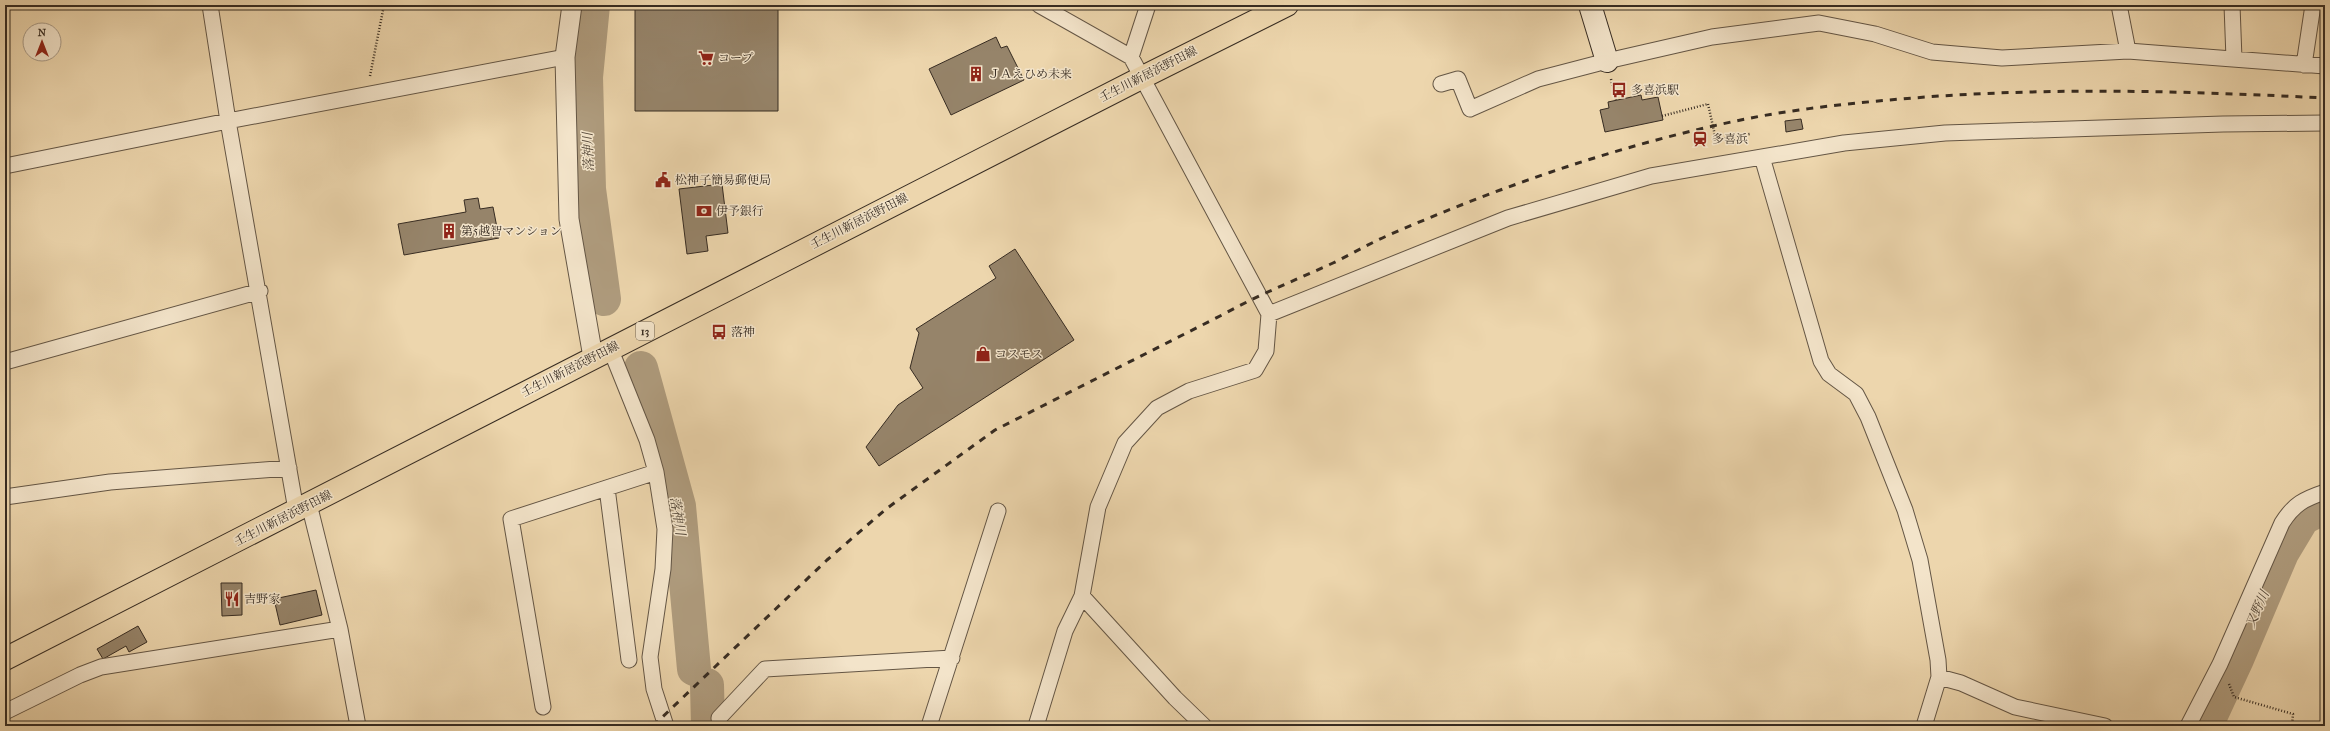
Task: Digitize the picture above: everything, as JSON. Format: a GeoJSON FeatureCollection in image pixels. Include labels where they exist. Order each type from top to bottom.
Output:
{"type":"FeatureCollection","features":[{"type":"Feature","properties":{"kind":"main road","name":"壬生川新居浜野田線"},"geometry":{"type":"LineString","coordinates":[[5,659],[1142,77],[1287,5]]}},
{"type":"Feature","properties":{"kind":"main road"},"geometry":{"type":"LineString","coordinates":[[1590,5],[1607,61]]}},
{"type":"Feature","properties":{"kind":"street"},"geometry":{"type":"LineString","coordinates":[[210,5],[228,120],[260,291],[289,468],[303,507],[340,629],[358,726]]}},
{"type":"Feature","properties":{"kind":"street"},"geometry":{"type":"LineString","coordinates":[[572,5],[565,57],[569,219],[602,353],[647,440],[656,472],[664,529],[664,549],[663,569],[650,657],[654,690],[666,726]]}},
{"type":"Feature","properties":{"kind":"street"},"geometry":{"type":"LineString","coordinates":[[1036,726],[1064,632],[1082,596],[1098,507],[1125,443],[1157,408],[1189,391],[1255,370],[1266,351],[1269,314],[1131,58],[1039,5]]}},
{"type":"Feature","properties":{"kind":"street"},"geometry":{"type":"LineString","coordinates":[[1131,58],[1148,5]]}},
{"type":"Feature","properties":{"kind":"street"},"geometry":{"type":"LineString","coordinates":[[2119,5],[2128,52]]}},
{"type":"Feature","properties":{"kind":"street"},"geometry":{"type":"LineString","coordinates":[[2232,5],[2234,59]]}},
{"type":"Feature","properties":{"kind":"street"},"geometry":{"type":"LineString","coordinates":[[2304,65],[2313,5]]}},
{"type":"Feature","properties":{"kind":"street"},"geometry":{"type":"LineString","coordinates":[[1441,84],[1458,79],[1470,110],[1538,79],[1607,61],[1712,37],[1819,23],[1875,34],[1932,52],[2002,58],[2128,52],[2325,66]]}},
{"type":"Feature","properties":{"kind":"street"},"geometry":{"type":"LineString","coordinates":[[5,166],[228,120],[565,57]]}},
{"type":"Feature","properties":{"kind":"street"},"geometry":{"type":"LineString","coordinates":[[1269,314],[1508,218],[1652,176],[1844,143],[1945,133],[2215,124],[2325,123]]}},
{"type":"Feature","properties":{"kind":"street"},"geometry":{"type":"LineString","coordinates":[[1762,157],[1821,361],[1829,374],[1856,394],[1868,417],[1905,510],[1920,560],[1938,660],[1939,677],[1924,726]]}},
{"type":"Feature","properties":{"kind":"street"},"geometry":{"type":"LineString","coordinates":[[5,362],[260,291]]}},
{"type":"Feature","properties":{"kind":"street"},"geometry":{"type":"LineString","coordinates":[[5,497],[110,482],[289,468]]}},
{"type":"Feature","properties":{"kind":"street"},"geometry":{"type":"LineString","coordinates":[[543,707],[511,519],[656,472]]}},
{"type":"Feature","properties":{"kind":"street"},"geometry":{"type":"LineString","coordinates":[[607,488],[628,660]]}},
{"type":"Feature","properties":{"kind":"street"},"geometry":{"type":"LineString","coordinates":[[2188,726],[2220,664],[2282,523],[2291,508],[2310,497],[2325,492]]}},
{"type":"Feature","properties":{"kind":"street"},"geometry":{"type":"LineString","coordinates":[[929,726],[998,511]]}},
{"type":"Feature","properties":{"kind":"street"},"geometry":{"type":"LineString","coordinates":[[1082,596],[1175,698],[1204,726]]}},
{"type":"Feature","properties":{"kind":"street"},"geometry":{"type":"LineString","coordinates":[[5,712],[80,675],[101,667],[340,629]]}},
{"type":"Feature","properties":{"kind":"street"},"geometry":{"type":"LineString","coordinates":[[720,726],[719,718],[765,669],[952,658]]}},
{"type":"Feature","properties":{"kind":"street"},"geometry":{"type":"LineString","coordinates":[[1939,677],[1961,683],[2016,707],[2105,726]]}},
{"type":"Feature","properties":{"kind":"path"},"geometry":{"type":"LineString","coordinates":[[366,95],[384,5]]}},
{"type":"Feature","properties":{"kind":"path"},"geometry":{"type":"LineString","coordinates":[[1662,116],[1708,104],[1716,140],[1750,134]]}},
{"type":"Feature","properties":{"kind":"path"},"geometry":{"type":"LineString","coordinates":[[2234,697],[2293,714],[2292,726]]}},
{"type":"Feature","properties":{"kind":"building","name":"コープ"},"geometry":{"type":"Polygon","coordinates":[[[635,5],[778,5],[778,111],[635,111],[635,5]]]}},
{"type":"Feature","properties":{"kind":"building","name":"ＪＡえひめ未来"},"geometry":{"type":"Polygon","coordinates":[[[996,37],[1001,48],[1007,46],[1024,80],[951,115],[929,69],[996,37]]]}},
{"type":"Feature","properties":{"kind":"building"},"geometry":{"type":"Polygon","coordinates":[[[1641,95],[1642,100],[1658,97],[1663,120],[1605,132],[1600,110],[1609,108],[1608,102],[1641,95]]]}},
{"type":"Feature","properties":{"kind":"building"},"geometry":{"type":"Polygon","coordinates":[[[1801,119],[1803,129],[1786,132],[1785,121],[1801,119]]]}},
{"type":"Feature","properties":{"kind":"building","name":"伊予銀行"},"geometry":{"type":"Polygon","coordinates":[[[722,184],[728,233],[706,236],[708,251],[687,254],[679,189],[722,184]]]}},
{"type":"Feature","properties":{"kind":"building","name":"第5越智マンション"},"geometry":{"type":"Polygon","coordinates":[[[478,198],[480,209],[493,207],[499,238],[404,255],[398,224],[466,212],[464,200],[478,198]]]}},
{"type":"Feature","properties":{"kind":"building","name":"コスモス"},"geometry":{"type":"Polygon","coordinates":[[[1015,249],[1074,340],[879,466],[866,447],[898,405],[923,388],[910,368],[919,333],[916,329],[996,278],[989,266],[1015,249]]]}},
{"type":"Feature","properties":{"kind":"building","name":"吉野家"},"geometry":{"type":"Polygon","coordinates":[[[221,583],[242,583],[242,615],[222,616],[221,583]]]}},
{"type":"Feature","properties":{"kind":"building"},"geometry":{"type":"Polygon","coordinates":[[[316,590],[322,615],[280,625],[274,599],[316,590]]]}},
{"type":"Feature","properties":{"kind":"building"},"geometry":{"type":"Polygon","coordinates":[[[138,626],[147,642],[129,652],[126,646],[103,659],[97,649],[138,626]]]}},
{"type":"Feature","properties":{"kind":"waterway","name":"落神川"},"geometry":{"type":"LineString","coordinates":[[593,5],[586,77],[589,189],[604,299]]}},
{"type":"Feature","properties":{"kind":"waterway","name":"落神川"},"geometry":{"type":"LineString","coordinates":[[641,368],[679,506],[694,669]]}},
{"type":"Feature","properties":{"kind":"waterway","name":"又野川"},"geometry":{"type":"LineString","coordinates":[[2206,726],[2237,659],[2282,553],[2303,518],[2325,507]]}},
{"type":"Feature","properties":{"kind":"waterway","name":"落神川"},"geometry":{"type":"LineString","coordinates":[[707,685],[708,726]]}},
{"type":"Feature","properties":{"kind":"railway"},"geometry":{"type":"LineString","coordinates":[[653,726],[827,560],[886,509],[995,430],[1278,287],[1333,263],[1382,238],[1472,201],[1557,170],[1644,143],[1731,122],[1776,113],[1822,107],[1890,100],[1965,95],[2068,91],[2170,92],[2325,98]]}},
{"type":"Feature","properties":{"kind":"place","name":"コープ"},"geometry":{"type":"Point","coordinates":[706,58]}},
{"type":"Feature","properties":{"kind":"place","name":"ＪＡえひめ未来"},"geometry":{"type":"Point","coordinates":[976,74]}},
{"type":"Feature","properties":{"kind":"place","name":"多喜浜駅"},"geometry":{"type":"Point","coordinates":[1619,90]}},
{"type":"Feature","properties":{"kind":"place","name":"多喜浜"},"geometry":{"type":"Point","coordinates":[1700,139]}},
{"type":"Feature","properties":{"kind":"place","name":"松神子簡易郵便局"},"geometry":{"type":"Point","coordinates":[663,180]}},
{"type":"Feature","properties":{"kind":"place","name":"伊予銀行"},"geometry":{"type":"Point","coordinates":[704,211]}},
{"type":"Feature","properties":{"kind":"place","name":"第5越智マンション"},"geometry":{"type":"Point","coordinates":[449,231]}},
{"type":"Feature","properties":{"kind":"place","name":"落神"},"geometry":{"type":"Point","coordinates":[719,332]}},
{"type":"Feature","properties":{"kind":"place","name":"コスモス"},"geometry":{"type":"Point","coordinates":[983,354]}},
{"type":"Feature","properties":{"kind":"place","name":"吉野家"},"geometry":{"type":"Point","coordinates":[232,599]}}]}
